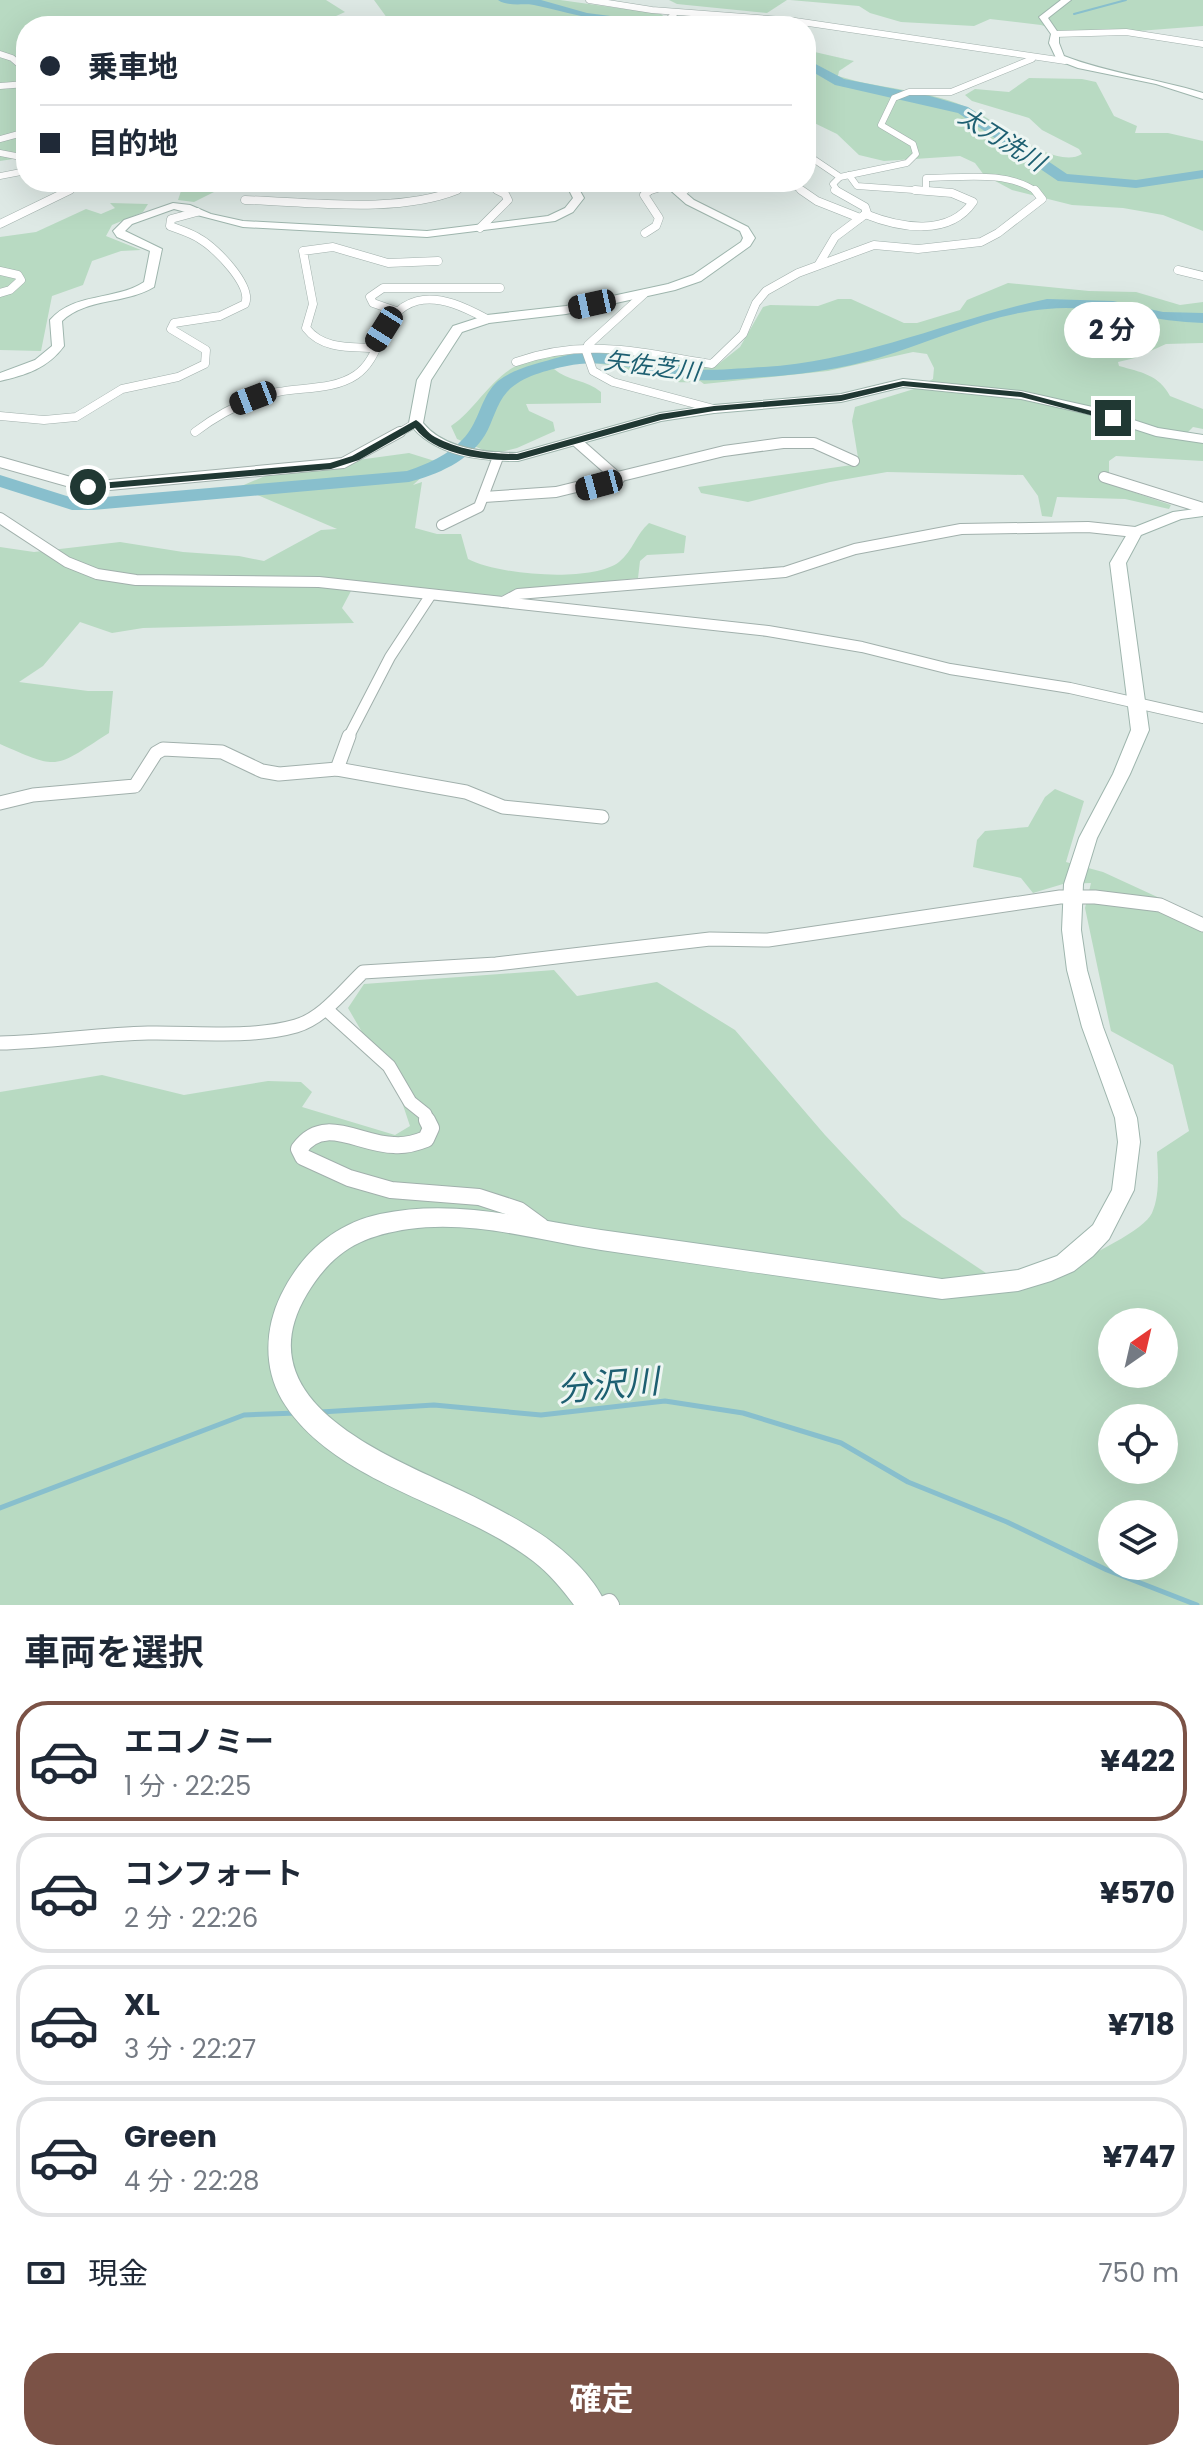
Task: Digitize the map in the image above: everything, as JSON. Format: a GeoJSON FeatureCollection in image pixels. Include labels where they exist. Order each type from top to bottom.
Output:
{"type":"FeatureCollection","features":[{"type":"Feature","properties":{"kind":"street"},"geometry":{"type":"LineString","coordinates":[[589,0],[675,13],[737,16]]}},
{"type":"Feature","properties":{"kind":"street"},"geometry":{"type":"LineString","coordinates":[[1065,61],[1056,54],[1055,34],[1044,15],[1067,0]]}},
{"type":"Feature","properties":{"kind":"street"},"geometry":{"type":"LineString","coordinates":[[672,16],[675,13]]}},
{"type":"Feature","properties":{"kind":"street"},"geometry":{"type":"LineString","coordinates":[[816,25],[1032,59],[1065,61],[1158,82],[1203,96]]}},
{"type":"Feature","properties":{"kind":"street"},"geometry":{"type":"LineString","coordinates":[[1055,34],[1126,32],[1203,44]]}},
{"type":"Feature","properties":{"kind":"street"},"geometry":{"type":"LineString","coordinates":[[819,264],[835,237],[862,216],[865,207],[834,190],[833,184],[844,176],[907,163],[915,157],[913,144],[881,125],[902,94],[951,92],[1032,59]]}},
{"type":"Feature","properties":{"kind":"street"},"geometry":{"type":"LineString","coordinates":[[816,160],[857,186],[960,194],[969,198],[972,206],[955,220],[937,225],[880,221],[852,224]]}},
{"type":"Feature","properties":{"kind":"street"},"geometry":{"type":"LineString","coordinates":[[516,362],[539,352],[620,347],[712,364],[743,334],[756,303],[766,291],[819,264],[874,245],[918,249],[981,242],[998,233],[1042,199],[1034,189],[992,177],[926,178],[926,191]]}},
{"type":"Feature","properties":{"kind":"street"},"geometry":{"type":"LineString","coordinates":[[0,224],[66,192]]}},
{"type":"Feature","properties":{"kind":"street"},"geometry":{"type":"LineString","coordinates":[[245,200],[405,204],[453,192]]}},
{"type":"Feature","properties":{"kind":"street"},"geometry":{"type":"LineString","coordinates":[[480,228],[508,200],[500,192]]}},
{"type":"Feature","properties":{"kind":"street"},"geometry":{"type":"LineString","coordinates":[[0,377],[28,369],[52,355],[58,346],[56,320],[60,314],[82,305],[122,299],[150,284],[156,249],[121,235],[121,226],[162,208],[186,207],[243,224],[427,234],[551,219],[576,203],[579,198],[576,192]]}},
{"type":"Feature","properties":{"kind":"street"},"geometry":{"type":"LineString","coordinates":[[645,233],[656,226],[659,218],[644,195],[648,192]]}},
{"type":"Feature","properties":{"kind":"street"},"geometry":{"type":"LineString","coordinates":[[679,192],[702,209],[744,229],[749,238],[746,244],[697,278],[644,294],[566,310],[487,319],[457,329],[424,380],[416,423],[427,437],[444,446],[498,457],[541,453],[660,417],[714,409],[815,401],[903,383],[1021,395],[1092,411],[1156,432],[1203,439]]}},
{"type":"Feature","properties":{"kind":"street"},"geometry":{"type":"LineString","coordinates":[[804,192],[817,201],[880,221]]}},
{"type":"Feature","properties":{"kind":"street"},"geometry":{"type":"LineString","coordinates":[[0,416],[59,421],[74,418],[120,390],[181,377],[205,364],[209,357],[207,348],[202,343],[175,333],[171,329],[174,323],[220,316],[245,304],[248,297],[246,289],[219,253],[201,239],[170,226],[171,219],[197,212]]}},
{"type":"Feature","properties":{"kind":"street"},"geometry":{"type":"LineString","coordinates":[[373,348],[328,344],[310,336],[306,328],[313,304],[303,251],[311,247],[335,246],[383,263],[438,261]]}},
{"type":"Feature","properties":{"kind":"street"},"geometry":{"type":"LineString","coordinates":[[1178,270],[1203,276]]}},
{"type":"Feature","properties":{"kind":"street"},"geometry":{"type":"LineString","coordinates":[[0,271],[18,275],[21,280],[10,290],[0,293]]}},
{"type":"Feature","properties":{"kind":"street"},"geometry":{"type":"LineString","coordinates":[[396,311],[373,303],[370,297],[383,288],[500,288]]}},
{"type":"Feature","properties":{"kind":"street"},"geometry":{"type":"LineString","coordinates":[[587,348],[644,294]]}},
{"type":"Feature","properties":{"kind":"street"},"geometry":{"type":"LineString","coordinates":[[195,432],[228,408],[253,398],[344,380],[362,369],[396,311],[419,300],[453,304],[487,319]]}},
{"type":"Feature","properties":{"kind":"street"},"geometry":{"type":"LineString","coordinates":[[587,348],[588,363],[593,371],[613,382],[714,409]]}},
{"type":"Feature","properties":{"kind":"street"},"geometry":{"type":"LineString","coordinates":[[0,462],[88,487],[268,472],[343,463],[416,423]]}},
{"type":"Feature","properties":{"kind":"street"},"geometry":{"type":"LineString","coordinates":[[577,442],[619,479]]}},
{"type":"Feature","properties":{"kind":"street"},"geometry":{"type":"LineString","coordinates":[[484,497],[561,494],[705,453],[762,446],[810,443],[854,461]]}},
{"type":"Feature","properties":{"kind":"street"},"geometry":{"type":"LineString","coordinates":[[442,525],[479,507],[498,457]]}},
{"type":"Feature","properties":{"kind":"street"},"geometry":{"type":"LineString","coordinates":[[1104,477],[1203,510]]}},
{"type":"Feature","properties":{"kind":"street"},"geometry":{"type":"LineString","coordinates":[[503,602],[518,594],[785,572],[855,549],[961,529],[1088,527],[1135,532],[1178,515],[1203,510]]}},
{"type":"Feature","properties":{"kind":"street"},"geometry":{"type":"LineString","coordinates":[[0,518],[67,562],[97,574],[136,580],[319,582],[822,639],[950,669],[1070,688],[1203,718]]}},
{"type":"Feature","properties":{"kind":"street"},"geometry":{"type":"LineString","coordinates":[[592,1605],[551,1558],[478,1513],[331,1437],[295,1401],[283,1374],[280,1346],[284,1317],[299,1282],[325,1252],[347,1237],[372,1227],[412,1219],[458,1219],[544,1229],[611,1242],[942,1289],[994,1287],[1045,1273],[1084,1250],[1103,1232],[1119,1205],[1128,1174],[1126,1118],[1084,1006],[1071,949],[1072,897],[1085,839],[1132,754],[1140,730],[1118,563],[1135,532]]}},
{"type":"Feature","properties":{"kind":"street"},"geometry":{"type":"LineString","coordinates":[[337,769],[340,754],[375,684],[413,618],[430,596]]}},
{"type":"Feature","properties":{"kind":"street"},"geometry":{"type":"LineString","coordinates":[[0,803],[29,794],[114,791],[135,786],[156,753],[163,749],[222,752],[262,771],[279,774],[337,769],[466,792],[503,807],[602,817]]}},
{"type":"Feature","properties":{"kind":"street"},"geometry":{"type":"LineString","coordinates":[[0,1043],[52,1042],[144,1033],[262,1031],[296,1026],[315,1018],[363,972],[542,959],[710,939],[768,940],[1072,897],[1160,905],[1203,925]]}},
{"type":"Feature","properties":{"kind":"street"},"geometry":{"type":"LineString","coordinates":[[326,1009],[389,1066],[410,1102],[425,1114],[431,1128],[426,1139],[401,1146],[371,1143],[329,1130],[316,1132],[299,1149],[303,1157],[349,1178],[391,1190],[479,1197],[519,1210],[544,1229]]}},
{"type":"Feature","properties":{"kind":"street"},"geometry":{"type":"LineString","coordinates":[[602,1605],[609,1602],[611,1605]]}},
{"type":"Feature","properties":{"kind":"green space"},"geometry":{"type":"Polygon","coordinates":[[[0,0],[326,0],[345,12],[336,16],[16,16],[16,159],[0,161],[0,0]]]}},
{"type":"Feature","properties":{"kind":"green space"},"geometry":{"type":"Polygon","coordinates":[[[374,0],[560,0],[663,16],[386,16],[374,0]]]}},
{"type":"Feature","properties":{"kind":"green space"},"geometry":{"type":"Polygon","coordinates":[[[669,0],[787,0],[767,13],[677,4],[669,0]]]}},
{"type":"Feature","properties":{"kind":"green space"},"geometry":{"type":"Polygon","coordinates":[[[790,0],[1203,0],[1203,26],[1074,36],[1041,25],[990,19],[974,26],[901,22],[870,13],[859,6],[790,0]]]}},
{"type":"Feature","properties":{"kind":"green space"},"geometry":{"type":"Polygon","coordinates":[[[816,52],[854,61],[839,71],[838,76],[930,95],[965,106],[1031,145],[1059,156],[1082,154],[1079,149],[1042,130],[1029,118],[972,101],[965,95],[975,89],[1009,92],[1029,78],[1096,82],[1114,116],[1137,126],[1135,133],[1168,133],[1203,141],[1203,231],[1163,215],[1123,208],[1072,205],[1012,190],[984,175],[975,163],[960,156],[884,161],[859,155],[837,134],[816,124],[816,52]]]}},
{"type":"Feature","properties":{"kind":"green space"},"geometry":{"type":"Polygon","coordinates":[[[181,192],[214,192],[194,202],[178,200],[181,192]]]}},
{"type":"Feature","properties":{"kind":"green space"},"geometry":{"type":"Polygon","coordinates":[[[110,203],[148,204],[143,212],[112,225],[106,236],[141,250],[121,251],[92,261],[83,285],[52,296],[41,351],[0,350],[0,237],[36,232],[86,209],[101,214],[115,208],[110,203]]]}},
{"type":"Feature","properties":{"kind":"green space"},"geometry":{"type":"Polygon","coordinates":[[[1008,283],[1136,292],[1180,305],[1203,302],[1203,343],[1166,344],[1118,362],[1119,366],[1155,379],[1170,396],[1203,409],[1203,429],[1193,427],[1187,433],[1203,443],[1203,461],[1116,456],[1109,461],[1109,475],[1127,490],[1171,505],[1169,509],[1125,499],[1057,497],[1052,517],[1042,516],[1038,496],[1023,475],[887,472],[748,502],[701,493],[698,487],[859,464],[852,421],[855,407],[914,389],[933,379],[934,368],[927,354],[913,352],[828,371],[704,384],[700,381],[665,380],[591,363],[572,364],[554,369],[601,392],[601,403],[526,404],[529,411],[553,422],[555,431],[517,448],[493,454],[457,439],[451,426],[505,373],[536,358],[560,353],[613,352],[716,366],[740,347],[763,307],[770,305],[818,306],[838,299],[851,299],[904,323],[917,323],[960,310],[967,300],[1008,283]]]}},
{"type":"Feature","properties":{"kind":"green space"},"geometry":{"type":"Polygon","coordinates":[[[409,453],[438,462],[413,485],[422,482],[415,528],[437,534],[461,534],[468,559],[482,565],[544,574],[588,573],[606,569],[624,558],[649,523],[686,536],[684,553],[647,555],[640,561],[638,578],[521,591],[496,597],[427,590],[351,591],[342,608],[354,623],[143,628],[112,633],[80,622],[43,666],[19,682],[113,691],[109,733],[57,762],[35,759],[0,744],[0,547],[34,552],[120,542],[264,561],[321,530],[337,529],[239,487],[277,471],[409,453]]]}},
{"type":"Feature","properties":{"kind":"green space"},"geometry":{"type":"Polygon","coordinates":[[[1055,789],[1084,801],[1066,862],[1103,872],[1203,918],[1203,1605],[0,1605],[0,1092],[102,1075],[184,1095],[268,1081],[301,1082],[312,1092],[302,1107],[395,1135],[410,1126],[401,1099],[348,1008],[364,984],[554,970],[577,996],[657,982],[735,1030],[825,1135],[902,1217],[989,1275],[1017,1289],[1112,1244],[1144,1223],[1152,1213],[1156,1199],[1157,1152],[1189,1131],[1173,1065],[1111,1031],[1085,908],[1091,883],[1063,884],[1033,893],[1021,878],[973,867],[977,840],[985,831],[1028,827],[1045,797],[1055,789]]]}},
{"type":"Feature","properties":{"kind":"waterway","name":"太刀洗川"},"geometry":{"type":"LineString","coordinates":[[504,0],[532,1],[586,16]]}},
{"type":"Feature","properties":{"kind":"waterway"},"geometry":{"type":"LineString","coordinates":[[1074,14],[1126,0]]}},
{"type":"Feature","properties":{"kind":"waterway","name":"太刀洗川"},"geometry":{"type":"LineString","coordinates":[[816,69],[840,82],[930,100],[963,110],[1063,178],[1136,184],[1203,174]]}},
{"type":"Feature","properties":{"kind":"waterway","name":"矢佐芝川"},"geometry":{"type":"LineString","coordinates":[[0,481],[72,504],[93,504],[409,476],[436,467],[454,456],[476,435],[496,393],[504,385],[517,376],[567,360],[617,359],[689,374],[767,372],[869,355],[990,316],[1047,304],[1113,306],[1163,317],[1203,318]]}},
{"type":"Feature","properties":{"kind":"waterway","name":"分沢川"},"geometry":{"type":"LineString","coordinates":[[321,1412],[434,1405],[541,1415],[665,1401],[743,1413],[841,1443],[908,1482],[1007,1522],[1107,1570],[1197,1605]]}},
{"type":"Feature","properties":{"kind":"waterway","name":"分沢川"},"geometry":{"type":"LineString","coordinates":[[0,1508],[244,1415],[297,1413]]}},
{"type":"Feature","properties":{"kind":"route"},"geometry":{"type":"LineString","coordinates":[[88,487],[331,466],[356,458],[416,423],[427,437],[444,446],[471,453],[518,457],[660,417],[750,405],[841,398],[903,383],[1021,395],[1113,418]]}}]}
